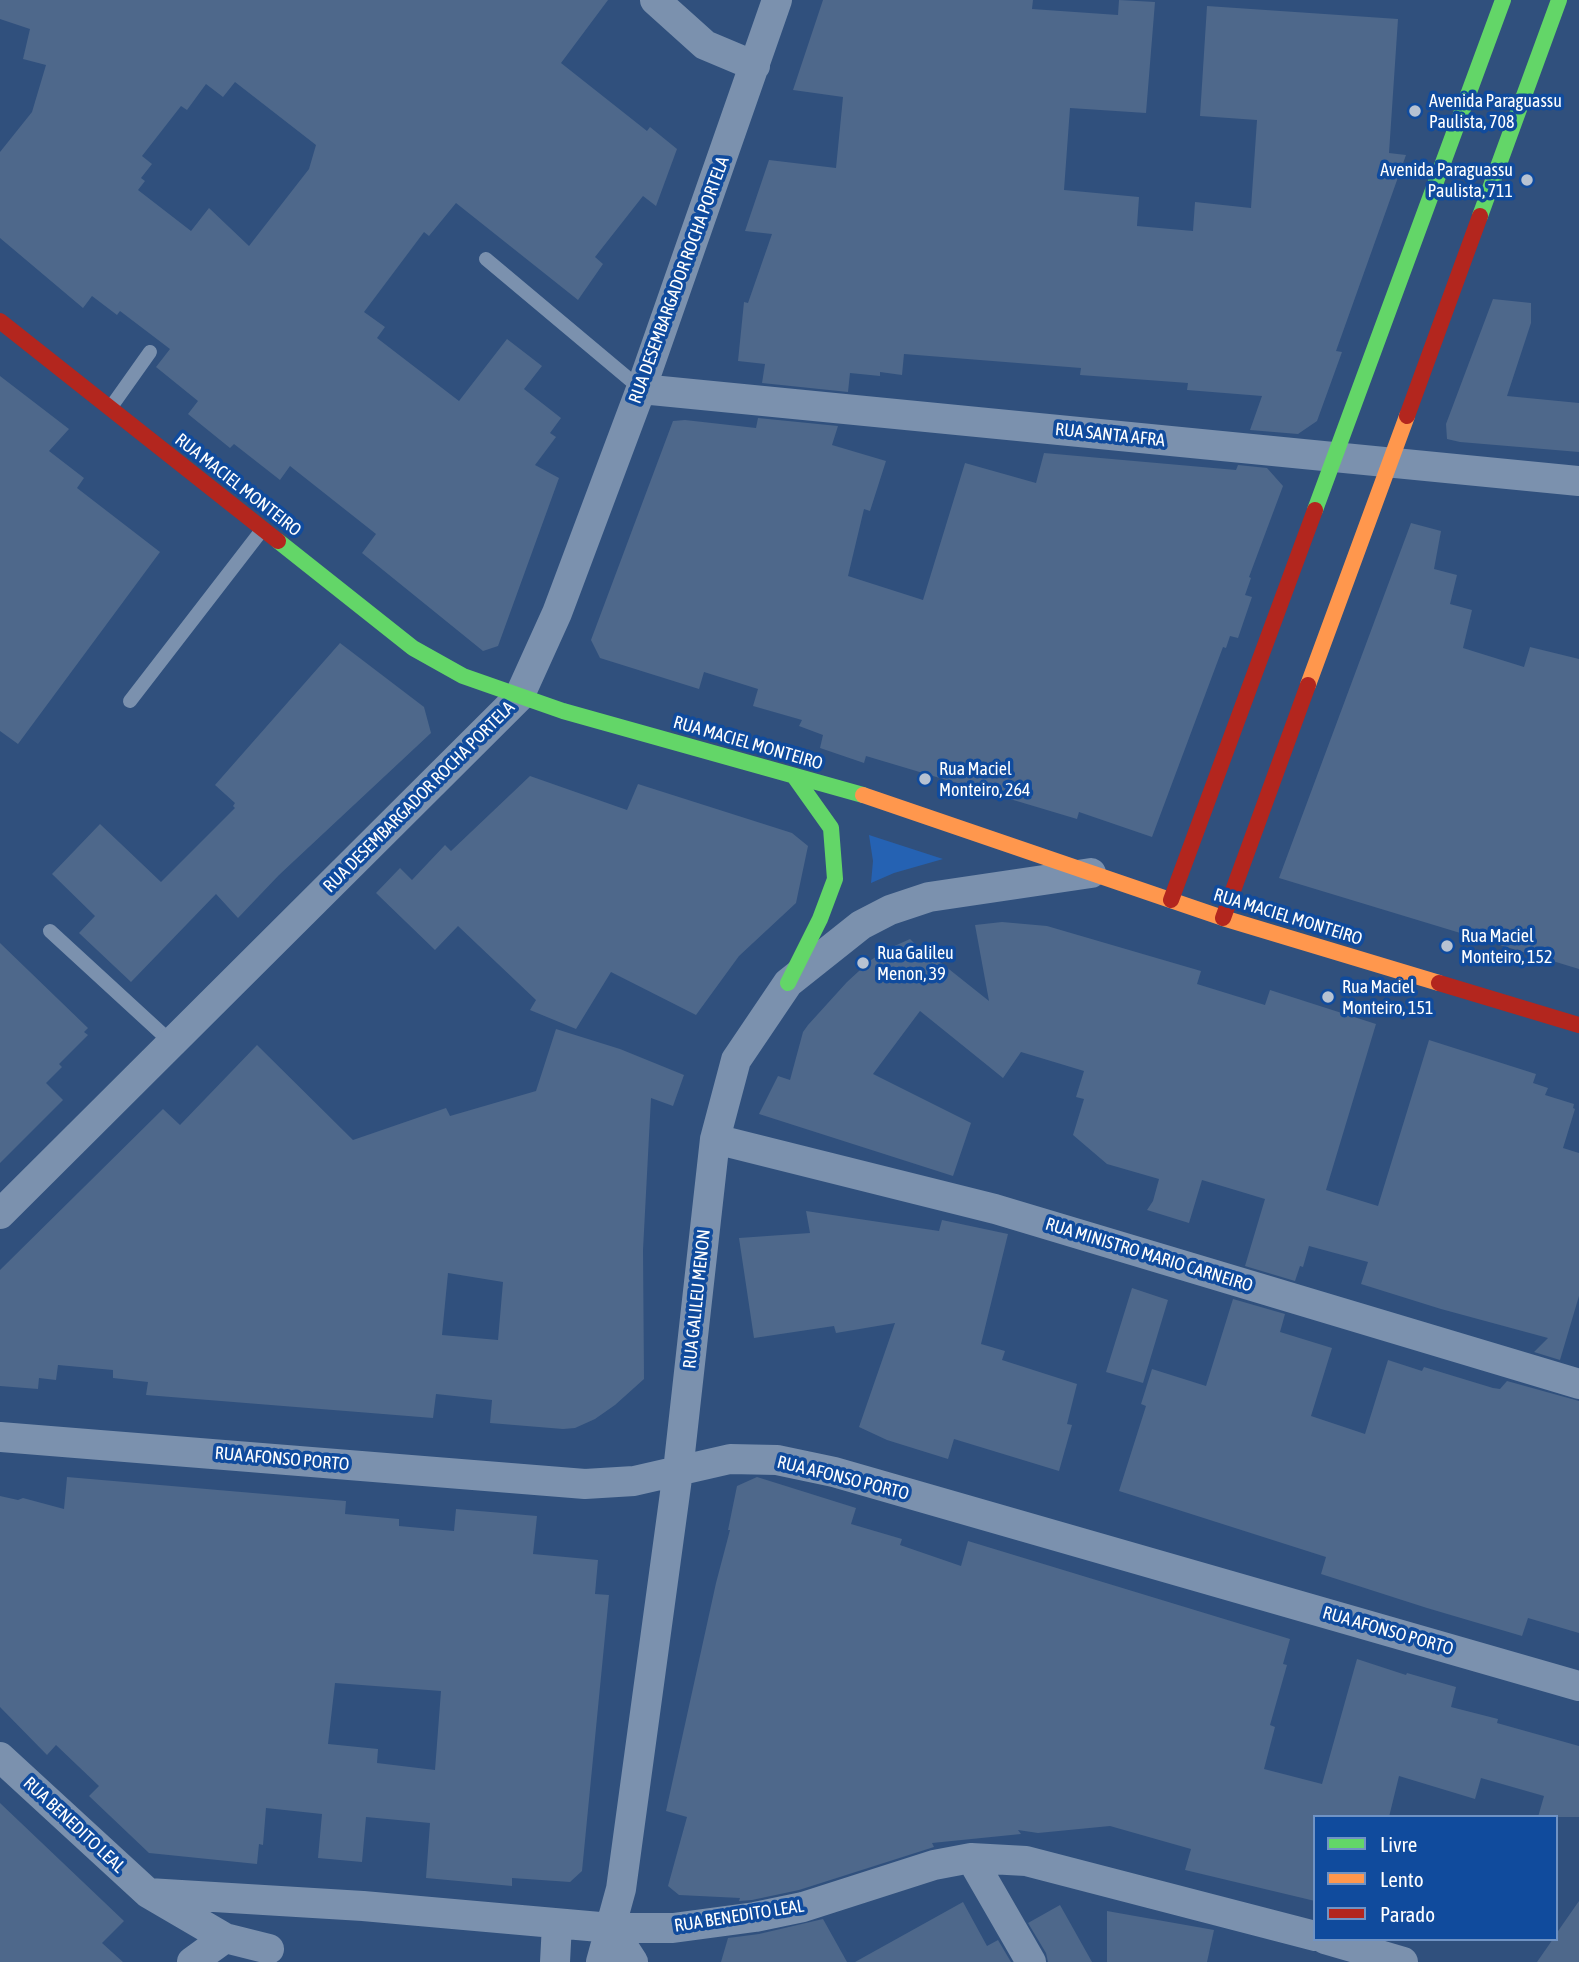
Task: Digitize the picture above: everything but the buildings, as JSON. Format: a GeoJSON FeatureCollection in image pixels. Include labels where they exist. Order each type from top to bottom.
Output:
{"type":"FeatureCollection","features":[{"type":"Feature","properties":{"kind":"main road"},"geometry":{"type":"LineString","coordinates":[[1171,900],[1503,0]]}},
{"type":"Feature","properties":{"kind":"main road"},"geometry":{"type":"LineString","coordinates":[[1223,918],[1559,0]]}},
{"type":"Feature","properties":{"kind":"main road","name":"RUA MACIEL MONTEIRO"},"geometry":{"type":"LineString","coordinates":[[0,321],[413,648],[463,676],[563,711],[885,802],[1223,918],[1579,1025]]}},
{"type":"Feature","properties":{"kind":"main road"},"geometry":{"type":"LineString","coordinates":[[788,983],[820,919],[835,879],[831,828],[794,776]]}},
{"type":"Feature","properties":{"kind":"street"},"geometry":{"type":"LineString","coordinates":[[655,0],[705,44],[755,66]]}},
{"type":"Feature","properties":{"kind":"street","name":"RUA DESEMBARGADOR ROCHA PORTELA"},"geometry":{"type":"LineString","coordinates":[[0,1214],[519,697],[557,613],[640,389],[778,0]]}},
{"type":"Feature","properties":{"kind":"street","name":"RUA SANTA AFRA"},"geometry":{"type":"LineString","coordinates":[[640,389],[1579,481]]}},
{"type":"Feature","properties":{"kind":"street","name":"RUA GALILEU MENON"},"geometry":{"type":"LineString","coordinates":[[601,1962],[621,1889],[678,1471],[715,1139],[736,1060],[788,983],[851,932],[890,909],[929,897],[1095,873]]}},
{"type":"Feature","properties":{"kind":"street","name":"RUA MINISTRO MARIO CARNEIRO"},"geometry":{"type":"LineString","coordinates":[[715,1139],[995,1209],[1579,1384]]}},
{"type":"Feature","properties":{"kind":"street","name":"RUA AFONSO PORTO"},"geometry":{"type":"LineString","coordinates":[[0,1437],[585,1484],[634,1481],[730,1459],[777,1460],[834,1472],[1579,1686]]}},
{"type":"Feature","properties":{"kind":"street","name":"RUA BENEDITO LEAL"},"geometry":{"type":"LineString","coordinates":[[0,1757],[148,1893],[225,1938],[268,1955]]}},
{"type":"Feature","properties":{"kind":"street"},"geometry":{"type":"LineString","coordinates":[[971,1857],[1031,1962]]}},
{"type":"Feature","properties":{"kind":"street","name":"RUA BENEDITO LEAL"},"geometry":{"type":"LineString","coordinates":[[148,1893],[363,1906],[611,1928],[673,1928],[755,1917],[803,1907],[934,1865],[971,1857],[1026,1861],[1313,1936]]}},
{"type":"Feature","properties":{"kind":"street"},"geometry":{"type":"LineString","coordinates":[[268,1955],[271,1900]]}},
{"type":"Feature","properties":{"kind":"street"},"geometry":{"type":"LineString","coordinates":[[555,1962],[557,1924]]}},
{"type":"Feature","properties":{"kind":"street"},"geometry":{"type":"LineString","coordinates":[[611,1928],[633,1962]]}},
{"type":"Feature","properties":{"kind":"street"},"geometry":{"type":"LineString","coordinates":[[192,1962],[225,1938]]}},
{"type":"Feature","properties":{"kind":"street"},"geometry":{"type":"LineString","coordinates":[[1332,1941],[1403,1962]]}},
{"type":"Feature","properties":{"kind":"lane"},"geometry":{"type":"LineString","coordinates":[[486,259],[640,389]]}},
{"type":"Feature","properties":{"kind":"lane"},"geometry":{"type":"LineString","coordinates":[[110,408],[150,352]]}},
{"type":"Feature","properties":{"kind":"lane"},"geometry":{"type":"LineString","coordinates":[[131,701],[263,529]]}},
{"type":"Feature","properties":{"kind":"lane"},"geometry":{"type":"LineString","coordinates":[[50,931],[172,1043]]}},
{"type":"Feature","properties":{"kind":"shaded area"},"geometry":{"type":"Polygon","coordinates":[[[869,835],[943,859],[894,873],[871,883],[873,861],[869,835]]]}},
{"type":"Feature","properties":{"kind":"traffic: fast"},"geometry":{"type":"LineString","coordinates":[[1315,510],[1503,0]]}},
{"type":"Feature","properties":{"kind":"traffic: fast"},"geometry":{"type":"LineString","coordinates":[[1480,216],[1559,0]]}},
{"type":"Feature","properties":{"kind":"traffic: fast"},"geometry":{"type":"LineString","coordinates":[[278,541],[413,648],[463,676],[563,711],[863,795]]}},
{"type":"Feature","properties":{"kind":"traffic: fast"},"geometry":{"type":"LineString","coordinates":[[788,983],[820,919],[835,879],[831,828],[794,776]]}},
{"type":"Feature","properties":{"kind":"traffic: slow"},"geometry":{"type":"LineString","coordinates":[[1308,685],[1407,416]]}},
{"type":"Feature","properties":{"kind":"traffic: slow"},"geometry":{"type":"LineString","coordinates":[[863,795],[1223,918],[1439,983]]}},
{"type":"Feature","properties":{"kind":"traffic: jam"},"geometry":{"type":"LineString","coordinates":[[1407,416],[1480,216]]}},
{"type":"Feature","properties":{"kind":"traffic: jam"},"geometry":{"type":"LineString","coordinates":[[0,321],[278,541]]}},
{"type":"Feature","properties":{"kind":"traffic: jam"},"geometry":{"type":"LineString","coordinates":[[1171,900],[1315,510]]}},
{"type":"Feature","properties":{"kind":"traffic: jam"},"geometry":{"type":"LineString","coordinates":[[1223,918],[1308,685]]}},
{"type":"Feature","properties":{"kind":"traffic: jam"},"geometry":{"type":"LineString","coordinates":[[1439,983],[1579,1025]]}},
{"type":"Feature","properties":{"kind":"place","name":"Avenida Paraguassu Paulista, 708"},"geometry":{"type":"Point","coordinates":[1415,111]}},
{"type":"Feature","properties":{"kind":"place","name":"Avenida Paraguassu Paulista, 711"},"geometry":{"type":"Point","coordinates":[1527,180]}},
{"type":"Feature","properties":{"kind":"place","name":"Rua Maciel Monteiro, 264"},"geometry":{"type":"Point","coordinates":[925,779]}},
{"type":"Feature","properties":{"kind":"place","name":"Rua Maciel Monteiro, 152"},"geometry":{"type":"Point","coordinates":[1447,946]}},
{"type":"Feature","properties":{"kind":"place","name":"Rua Galileu Menon, 39"},"geometry":{"type":"Point","coordinates":[863,963]}},
{"type":"Feature","properties":{"kind":"place","name":"Rua Maciel Monteiro, 151"},"geometry":{"type":"Point","coordinates":[1328,997]}}]}
